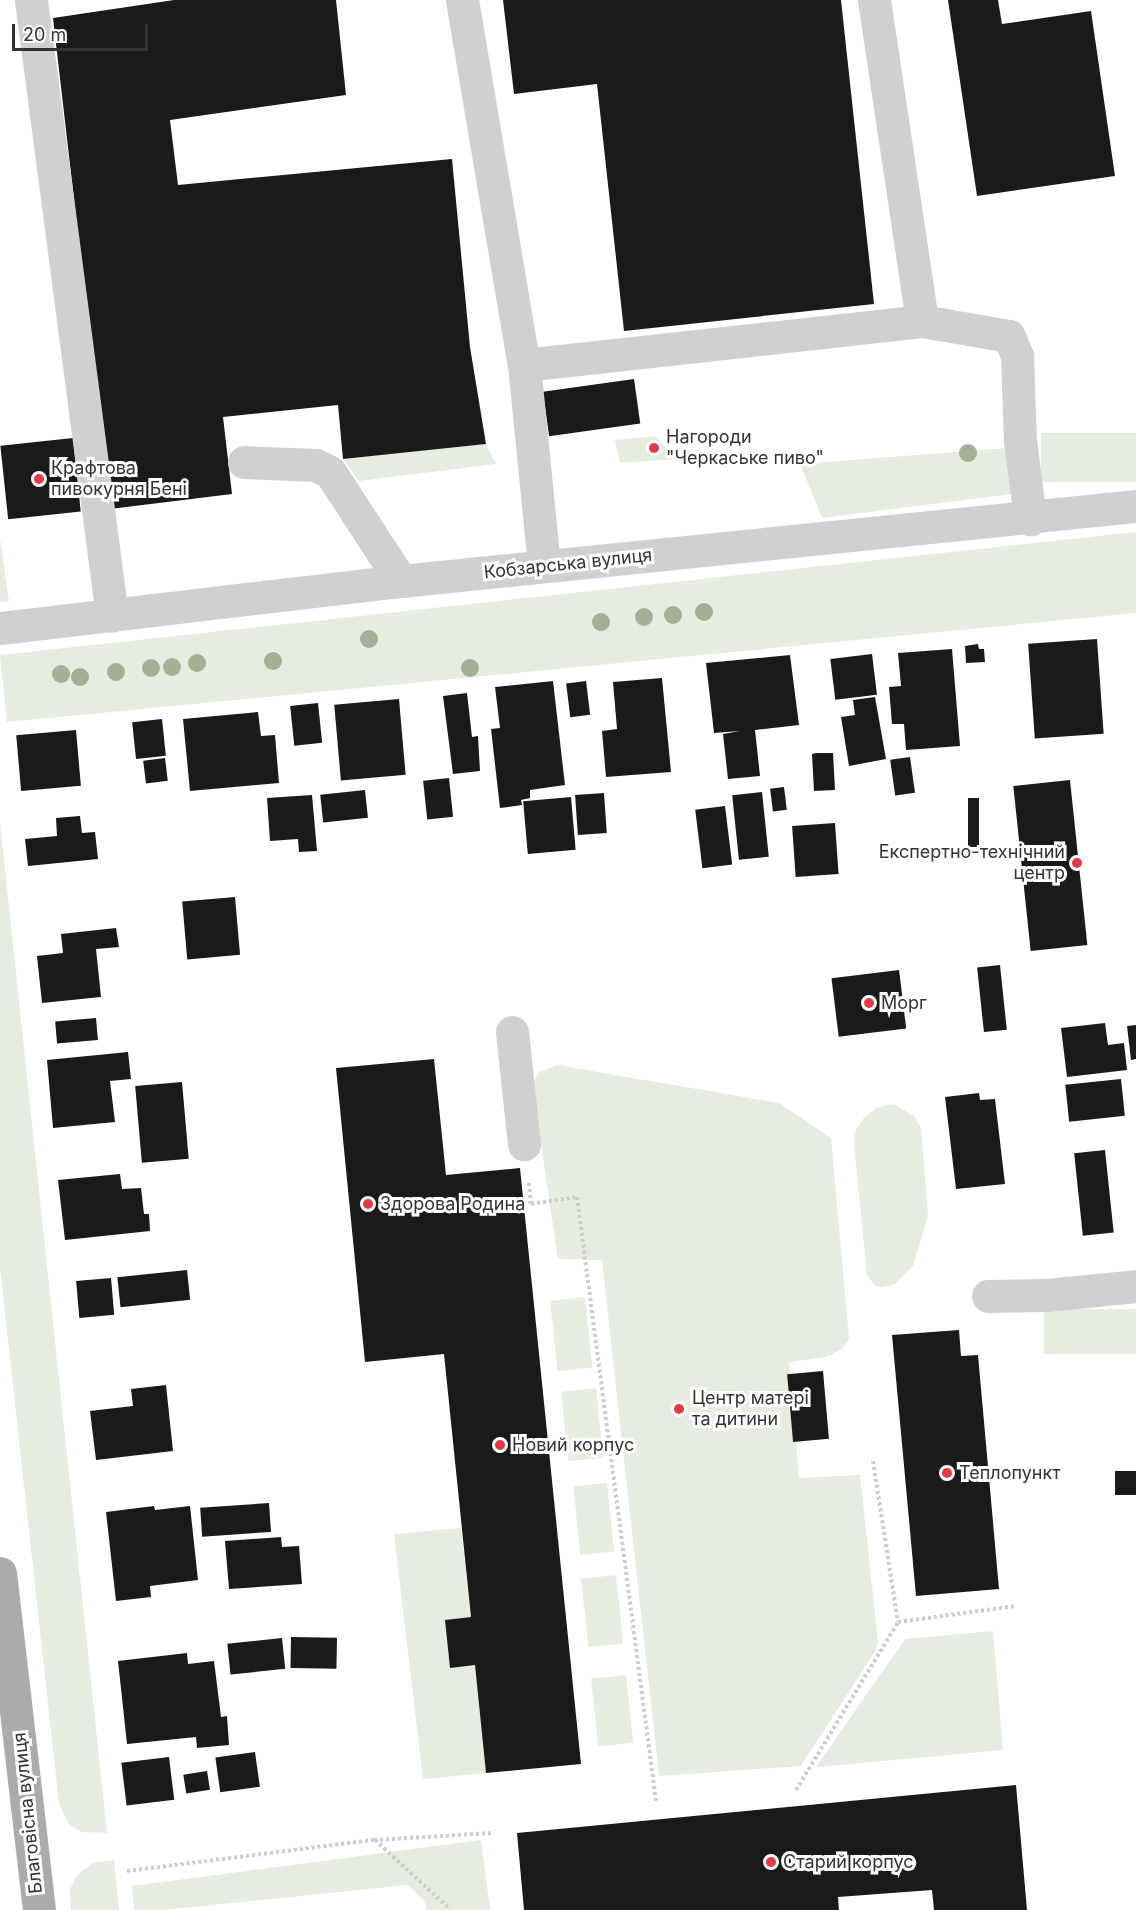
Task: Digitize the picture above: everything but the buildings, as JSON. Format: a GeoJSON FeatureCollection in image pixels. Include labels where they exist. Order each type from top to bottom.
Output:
{"type":"FeatureCollection","features":[{"type":"Feature","properties":{"kind":"main road","name":"Благовісна вулиця"},"geometry":{"type":"LineString","coordinates":[[0,1573],[39,1910]]}},
{"type":"Feature","properties":{"kind":"street"},"geometry":{"type":"LineString","coordinates":[[31,0],[112,616]]}},
{"type":"Feature","properties":{"kind":"street"},"geometry":{"type":"LineString","coordinates":[[462,0],[524,365],[544,566]]}},
{"type":"Feature","properties":{"kind":"street"},"geometry":{"type":"LineString","coordinates":[[874,0],[922,321]]}},
{"type":"Feature","properties":{"kind":"street"},"geometry":{"type":"LineString","coordinates":[[524,365],[922,321],[1009,336],[1017,356],[1020,440],[1030,519]]}},
{"type":"Feature","properties":{"kind":"street"},"geometry":{"type":"LineString","coordinates":[[244,462],[316,465],[330,472],[401,581]]}},
{"type":"Feature","properties":{"kind":"street","name":"Кобзарська вулиця"},"geometry":{"type":"LineString","coordinates":[[0,628],[401,581],[1030,519],[1136,506]]}},
{"type":"Feature","properties":{"kind":"street"},"geometry":{"type":"LineString","coordinates":[[512,1032],[524,1144]]}},
{"type":"Feature","properties":{"kind":"street"},"geometry":{"type":"LineString","coordinates":[[988,1296],[1046,1295],[1136,1286]]}},
{"type":"Feature","properties":{"kind":"path"},"geometry":{"type":"LineString","coordinates":[[524,1144],[531,1204],[577,1197],[656,1801]]}},
{"type":"Feature","properties":{"kind":"path"},"geometry":{"type":"LineString","coordinates":[[796,1790],[898,1622],[873,1461]]}},
{"type":"Feature","properties":{"kind":"path"},"geometry":{"type":"LineString","coordinates":[[898,1622],[1016,1606]]}},
{"type":"Feature","properties":{"kind":"path"},"geometry":{"type":"LineString","coordinates":[[127,1871],[374,1840],[493,1833]]}},
{"type":"Feature","properties":{"kind":"path"},"geometry":{"type":"LineString","coordinates":[[374,1840],[451,1910]]}},
{"type":"Feature","properties":{"kind":"shaded area"},"geometry":{"type":"Polygon","coordinates":[[[1041,433],[1136,433],[1136,482],[1041,482],[1041,433]]]}},
{"type":"Feature","properties":{"kind":"shaded area"},"geometry":{"type":"Polygon","coordinates":[[[655,436],[677,459],[620,463],[615,440],[655,436]]]}},
{"type":"Feature","properties":{"kind":"shaded area"},"geometry":{"type":"Polygon","coordinates":[[[486,444],[496,464],[359,481],[343,459],[486,444]]]}},
{"type":"Feature","properties":{"kind":"shaded area"},"geometry":{"type":"Polygon","coordinates":[[[1008,448],[1013,494],[822,518],[800,464],[1008,448]]]}},
{"type":"Feature","properties":{"kind":"shaded area"},"geometry":{"type":"Polygon","coordinates":[[[1136,532],[1136,613],[7,722],[0,655],[1136,532]]]}},
{"type":"Feature","properties":{"kind":"shaded area"},"geometry":{"type":"Polygon","coordinates":[[[0,538],[9,601],[0,602],[0,538]]]}},
{"type":"Feature","properties":{"kind":"shaded area"},"geometry":{"type":"Polygon","coordinates":[[[0,822],[107,1833],[82,1832],[69,1825],[59,1803],[0,1268],[0,822]]]}},
{"type":"Feature","properties":{"kind":"shaded area"},"geometry":{"type":"Polygon","coordinates":[[[557,1065],[779,1103],[831,1138],[849,1339],[843,1348],[827,1357],[789,1362],[799,1478],[860,1475],[878,1642],[876,1650],[801,1766],[659,1776],[602,1260],[558,1259],[532,1083],[540,1072],[557,1065]]]}},
{"type":"Feature","properties":{"kind":"shaded area"},"geometry":{"type":"Polygon","coordinates":[[[894,1104],[915,1117],[921,1129],[928,1216],[913,1266],[894,1285],[882,1287],[875,1286],[867,1275],[854,1144],[855,1131],[863,1119],[876,1108],[894,1104]]]}},
{"type":"Feature","properties":{"kind":"shaded area"},"geometry":{"type":"Polygon","coordinates":[[[585,1297],[592,1368],[558,1371],[550,1301],[585,1297]]]}},
{"type":"Feature","properties":{"kind":"shaded area"},"geometry":{"type":"Polygon","coordinates":[[[1044,1309],[1136,1309],[1136,1354],[1044,1354],[1044,1309]]]}},
{"type":"Feature","properties":{"kind":"shaded area"},"geometry":{"type":"Polygon","coordinates":[[[596,1388],[603,1458],[569,1461],[561,1392],[596,1388]]]}},
{"type":"Feature","properties":{"kind":"shaded area"},"geometry":{"type":"Polygon","coordinates":[[[607,1483],[614,1552],[580,1555],[573,1487],[607,1483]]]}},
{"type":"Feature","properties":{"kind":"shaded area"},"geometry":{"type":"Polygon","coordinates":[[[461,1528],[471,1617],[445,1620],[450,1667],[475,1665],[486,1773],[423,1779],[394,1534],[461,1528]]]}},
{"type":"Feature","properties":{"kind":"shaded area"},"geometry":{"type":"Polygon","coordinates":[[[616,1575],[623,1644],[588,1647],[581,1579],[616,1575]]]}},
{"type":"Feature","properties":{"kind":"shaded area"},"geometry":{"type":"Polygon","coordinates":[[[993,1631],[1003,1750],[816,1767],[905,1639],[993,1631]]]}},
{"type":"Feature","properties":{"kind":"shaded area"},"geometry":{"type":"Polygon","coordinates":[[[626,1675],[633,1743],[598,1746],[591,1679],[626,1675]]]}},
{"type":"Feature","properties":{"kind":"shaded area"},"geometry":{"type":"Polygon","coordinates":[[[481,1840],[490,1910],[426,1910],[425,1902],[408,1885],[162,1910],[134,1910],[132,1886],[481,1840]]]}},
{"type":"Feature","properties":{"kind":"shaded area"},"geometry":{"type":"Polygon","coordinates":[[[114,1860],[119,1910],[71,1910],[70,1889],[77,1875],[93,1863],[114,1860]]]}},
{"type":"Feature","properties":{"kind":"place","name":"Нагороди \"Черкаське пиво\""},"geometry":{"type":"Point","coordinates":[654,448]}},
{"type":"Feature","properties":{"kind":"place","name":"Крафтова пивокурня Бені"},"geometry":{"type":"Point","coordinates":[39,479]}},
{"type":"Feature","properties":{"kind":"place","name":"Експертно-технічний центр"},"geometry":{"type":"Point","coordinates":[1077,863]}},
{"type":"Feature","properties":{"kind":"place","name":"Морг"},"geometry":{"type":"Point","coordinates":[869,1003]}},
{"type":"Feature","properties":{"kind":"place","name":"Здорова Родина"},"geometry":{"type":"Point","coordinates":[368,1204]}},
{"type":"Feature","properties":{"kind":"place","name":"Центр матері та дитини"},"geometry":{"type":"Point","coordinates":[679,1409]}},
{"type":"Feature","properties":{"kind":"place","name":"Новий корпус"},"geometry":{"type":"Point","coordinates":[500,1445]}},
{"type":"Feature","properties":{"kind":"place","name":"Теплопункт"},"geometry":{"type":"Point","coordinates":[947,1473]}},
{"type":"Feature","properties":{"kind":"place","name":"Старий корпус"},"geometry":{"type":"Point","coordinates":[771,1862]}}]}
